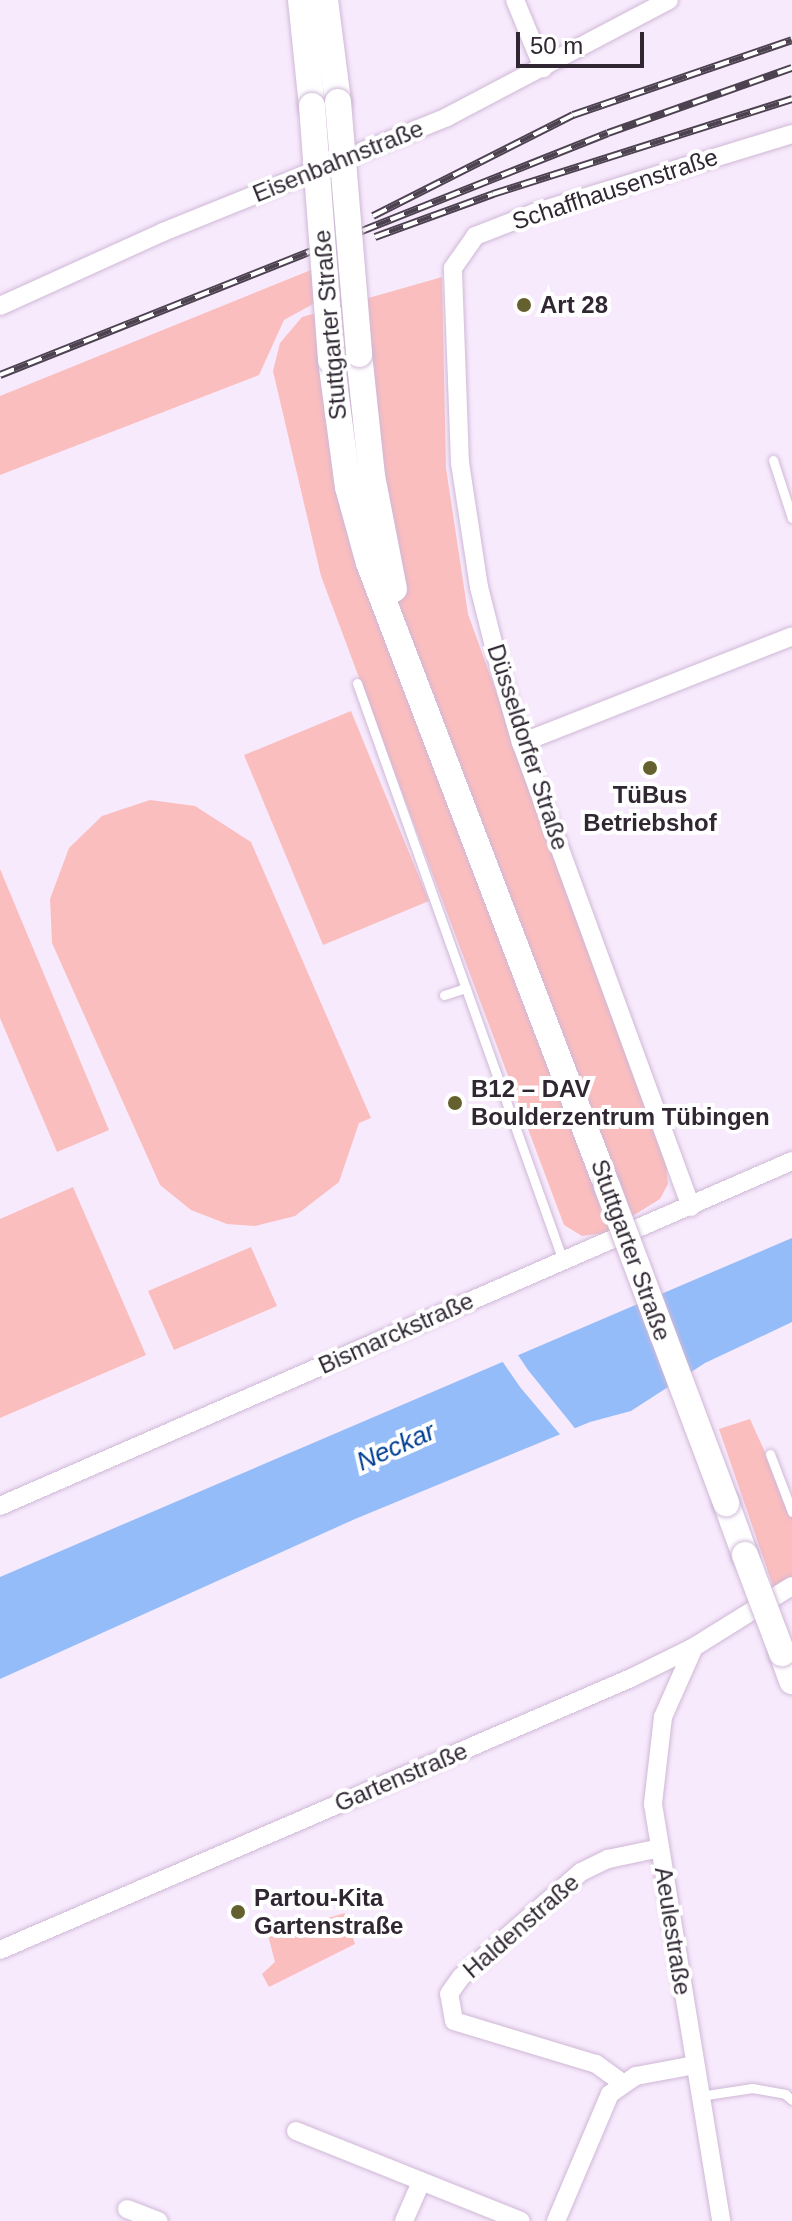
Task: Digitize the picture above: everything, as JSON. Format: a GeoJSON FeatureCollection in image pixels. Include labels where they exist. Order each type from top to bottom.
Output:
{"type":"FeatureCollection","features":[{"type":"Feature","properties":{"kind":"main road","name":"Stuttgarter Straße"},"geometry":{"type":"LineString","coordinates":[[301,0],[331,360],[352,504],[387,611],[402,639],[792,1681]]}},
{"type":"Feature","properties":{"kind":"main road","name":"Stuttgarter Straße"},"geometry":{"type":"LineString","coordinates":[[325,0],[338,102],[374,492],[402,639]]}},
{"type":"Feature","properties":{"kind":"street"},"geometry":{"type":"LineString","coordinates":[[515,0],[543,68]]}},
{"type":"Feature","properties":{"kind":"street","name":"Eisenbahnstraße"},"geometry":{"type":"LineString","coordinates":[[0,306],[163,232],[447,117],[669,0]]}},
{"type":"Feature","properties":{"kind":"street","name":"Schaffhausenstraße"},"geometry":{"type":"LineString","coordinates":[[453,268],[475,236],[520,218],[792,134]]}},
{"type":"Feature","properties":{"kind":"street","name":"Düsseldorfer Straße"},"geometry":{"type":"LineString","coordinates":[[453,268],[460,463],[479,587],[521,743],[691,1207]]}},
{"type":"Feature","properties":{"kind":"street"},"geometry":{"type":"LineString","coordinates":[[521,743],[792,636]]}},
{"type":"Feature","properties":{"kind":"street","name":"Bismarckstraße"},"geometry":{"type":"LineString","coordinates":[[0,1506],[792,1161]]}},
{"type":"Feature","properties":{"kind":"street","name":"Gartenstraße"},"geometry":{"type":"LineString","coordinates":[[0,1950],[694,1647],[792,1586]]}},
{"type":"Feature","properties":{"kind":"street","name":"Aeulestraße"},"geometry":{"type":"LineString","coordinates":[[694,1647],[659,1733],[652,1789],[721,2221]]}},
{"type":"Feature","properties":{"kind":"street","name":"Haldenstraße"},"geometry":{"type":"LineString","coordinates":[[621,2082],[596,2064],[454,2021],[449,1994],[461,1977],[581,1872],[608,1859],[660,1848]]}},
{"type":"Feature","properties":{"kind":"street"},"geometry":{"type":"LineString","coordinates":[[556,2221],[602,2108],[621,2082],[694,2065]]}},
{"type":"Feature","properties":{"kind":"street"},"geometry":{"type":"LineString","coordinates":[[296,2131],[521,2221]]}},
{"type":"Feature","properties":{"kind":"street"},"geometry":{"type":"LineString","coordinates":[[404,2221],[421,2182]]}},
{"type":"Feature","properties":{"kind":"street"},"geometry":{"type":"LineString","coordinates":[[127,2209],[159,2221]]}},
{"type":"Feature","properties":{"kind":"lane"},"geometry":{"type":"LineString","coordinates":[[773,460],[792,518]]}},
{"type":"Feature","properties":{"kind":"lane"},"geometry":{"type":"LineString","coordinates":[[357,683],[563,1261]]}},
{"type":"Feature","properties":{"kind":"lane"},"geometry":{"type":"LineString","coordinates":[[444,995],[466,988]]}},
{"type":"Feature","properties":{"kind":"lane"},"geometry":{"type":"LineString","coordinates":[[770,1454],[792,1512]]}},
{"type":"Feature","properties":{"kind":"lane"},"geometry":{"type":"LineString","coordinates":[[700,2096],[752,2088],[785,2094],[792,2100]]}},
{"type":"Feature","properties":{"kind":"shaded area"},"geometry":{"type":"Polygon","coordinates":[[[311,270],[315,303],[284,320],[259,375],[0,475],[0,396],[311,270]]]}},
{"type":"Feature","properties":{"kind":"shaded area"},"geometry":{"type":"Polygon","coordinates":[[[442,277],[446,468],[468,614],[666,1163],[668,1184],[660,1199],[605,1233],[582,1236],[564,1225],[321,576],[273,371],[280,343],[302,317],[442,277]]]}},
{"type":"Feature","properties":{"kind":"shaded area"},"geometry":{"type":"Polygon","coordinates":[[[351,711],[429,901],[323,945],[244,755],[351,711]]]}},
{"type":"Feature","properties":{"kind":"shaded area"},"geometry":{"type":"Polygon","coordinates":[[[150,800],[195,806],[251,842],[371,1118],[359,1123],[339,1182],[295,1216],[255,1226],[227,1224],[191,1210],[160,1185],[52,943],[50,899],[69,848],[102,816],[150,800]]]}},
{"type":"Feature","properties":{"kind":"shaded area"},"geometry":{"type":"Polygon","coordinates":[[[0,869],[109,1130],[57,1152],[0,1018],[0,869]]]}},
{"type":"Feature","properties":{"kind":"shaded area"},"geometry":{"type":"Polygon","coordinates":[[[73,1187],[146,1355],[0,1418],[0,1219],[73,1187]]]}},
{"type":"Feature","properties":{"kind":"shaded area"},"geometry":{"type":"Polygon","coordinates":[[[251,1247],[277,1306],[174,1350],[148,1291],[251,1247]]]}},
{"type":"Feature","properties":{"kind":"shaded area"},"geometry":{"type":"Polygon","coordinates":[[[750,1419],[792,1512],[792,1586],[776,1595],[719,1429],[750,1419]]]}},
{"type":"Feature","properties":{"kind":"shaded area"},"geometry":{"type":"Polygon","coordinates":[[[345,1913],[355,1944],[269,1987],[262,1974],[275,1962],[268,1935],[345,1913]]]}},
{"type":"Feature","properties":{"kind":"water","name":"Neckar"},"geometry":{"type":"Polygon","coordinates":[[[792,1238],[792,1322],[705,1363],[631,1411],[590,1422],[355,1519],[0,1679],[0,1577],[792,1238]]]}},
{"type":"Feature","properties":{"kind":"pier"},"geometry":{"type":"Polygon","coordinates":[[[516,1352],[578,1432],[563,1438],[520,1387],[500,1358],[516,1352]]]}},
{"type":"Feature","properties":{"kind":"railway"},"geometry":{"type":"LineString","coordinates":[[373,216],[573,115],[792,40]]}},
{"type":"Feature","properties":{"kind":"railway"},"geometry":{"type":"LineString","coordinates":[[0,375],[608,133],[792,68]]}},
{"type":"Feature","properties":{"kind":"railway"},"geometry":{"type":"LineString","coordinates":[[375,237],[493,194],[792,99]]}},
{"type":"Feature","properties":{"kind":"place","name":"Art 28"},"geometry":{"type":"Point","coordinates":[524,305]}},
{"type":"Feature","properties":{"kind":"place","name":"TüBus Betriebshof"},"geometry":{"type":"Point","coordinates":[650,768]}},
{"type":"Feature","properties":{"kind":"place","name":"B12 – DAV Boulderzentrum Tübingen"},"geometry":{"type":"Point","coordinates":[455,1103]}},
{"type":"Feature","properties":{"kind":"place","name":"Partou-Kita Gartenstraße"},"geometry":{"type":"Point","coordinates":[238,1912]}}]}
